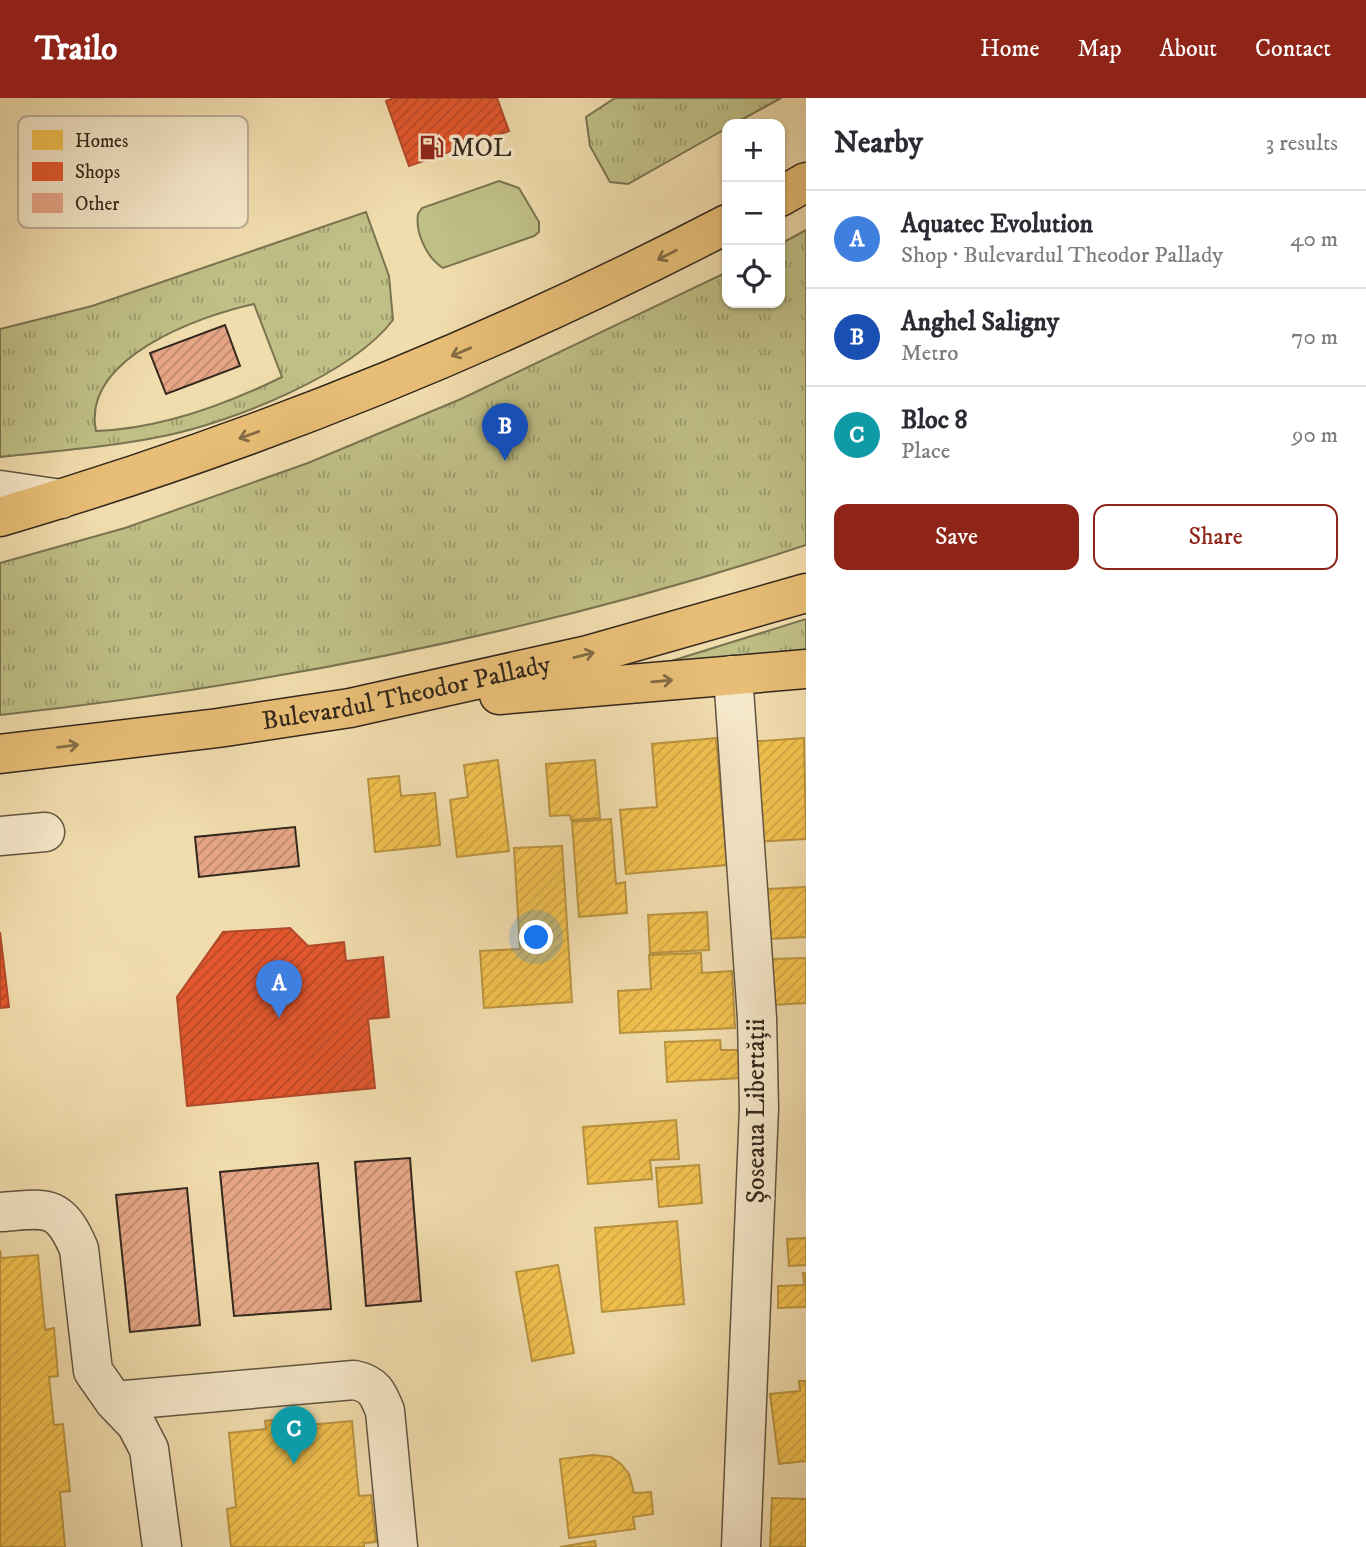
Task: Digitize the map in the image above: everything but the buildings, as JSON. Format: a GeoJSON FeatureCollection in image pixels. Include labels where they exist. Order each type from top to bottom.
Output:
{"type":"FeatureCollection","features":[{"type":"Feature","properties":{"kind":"main road"},"geometry":{"type":"LineString","coordinates":[[785,194],[806,183]]}},
{"type":"Feature","properties":{"kind":"main road"},"geometry":{"type":"LineString","coordinates":[[0,517],[140,475],[391,381],[498,336],[722,226]]}},
{"type":"Feature","properties":{"kind":"main road","name":"Bulevardul Theodor Pallady"},"geometry":{"type":"LineString","coordinates":[[0,754],[218,728],[350,708],[587,655],[806,593]]}},
{"type":"Feature","properties":{"kind":"main road"},"geometry":{"type":"LineString","coordinates":[[350,708],[806,668]]}},
{"type":"Feature","properties":{"kind":"street"},"geometry":{"type":"LineString","coordinates":[[0,490],[61,499]]}},
{"type":"Feature","properties":{"kind":"street","name":"Șoseaua Libertății"},"geometry":{"type":"LineString","coordinates":[[733,675],[757,1018],[759,1108],[741,1547]]}},
{"type":"Feature","properties":{"kind":"street"},"geometry":{"type":"LineString","coordinates":[[0,836],[44,832]]}},
{"type":"Feature","properties":{"kind":"street"},"geometry":{"type":"LineString","coordinates":[[0,1212],[50,1210],[64,1220],[72,1231],[79,1249],[93,1371],[114,1401],[136,1424],[149,1450],[162,1547]]}},
{"type":"Feature","properties":{"kind":"street"},"geometry":{"type":"LineString","coordinates":[[114,1401],[354,1381],[368,1383],[378,1392],[385,1411],[398,1547]]}},
{"type":"Feature","properties":{"kind":"green space"},"geometry":{"type":"Polygon","coordinates":[[[615,98],[781,98],[743,119],[722,119],[722,131],[628,184],[610,182],[590,146],[586,117],[615,98]]]}},
{"type":"Feature","properties":{"kind":"green space"},"geometry":{"type":"Polygon","coordinates":[[[499,181],[519,188],[539,222],[539,232],[443,268],[437,264],[423,244],[418,229],[418,214],[422,208],[499,181]]]}},
{"type":"Feature","properties":{"kind":"green space"},"geometry":{"type":"Polygon","coordinates":[[[366,212],[389,276],[393,320],[374,340],[320,377],[223,420],[144,440],[0,457],[0,329],[92,306],[366,212]],[[254,304],[231,310],[176,330],[125,362],[107,382],[96,405],[96,431],[144,426],[192,414],[282,377],[254,304]]]}},
{"type":"Feature","properties":{"kind":"green space"},"geometry":{"type":"Polygon","coordinates":[[[806,230],[806,545],[609,604],[407,651],[204,688],[0,715],[0,563],[125,528],[308,463],[461,399],[722,274],[722,308],[785,308],[785,241],[806,230]]]}},
{"type":"Feature","properties":{"kind":"green space"},"geometry":{"type":"Polygon","coordinates":[[[806,619],[806,650],[668,662],[806,619]]]}},
{"type":"Feature","properties":{"kind":"place","name":"MOL"},"geometry":{"type":"Point","coordinates":[431,148]}},
{"type":"Feature","properties":{"kind":"place","name":"Anghel Saligny"},"geometry":{"type":"Point","coordinates":[505,461]}},
{"type":"Feature","properties":{"kind":"place","name":"Aquatec Evolution"},"geometry":{"type":"Point","coordinates":[279,1018]}},
{"type":"Feature","properties":{"kind":"place","name":"Bloc 8"},"geometry":{"type":"Point","coordinates":[294,1464]}}]}
